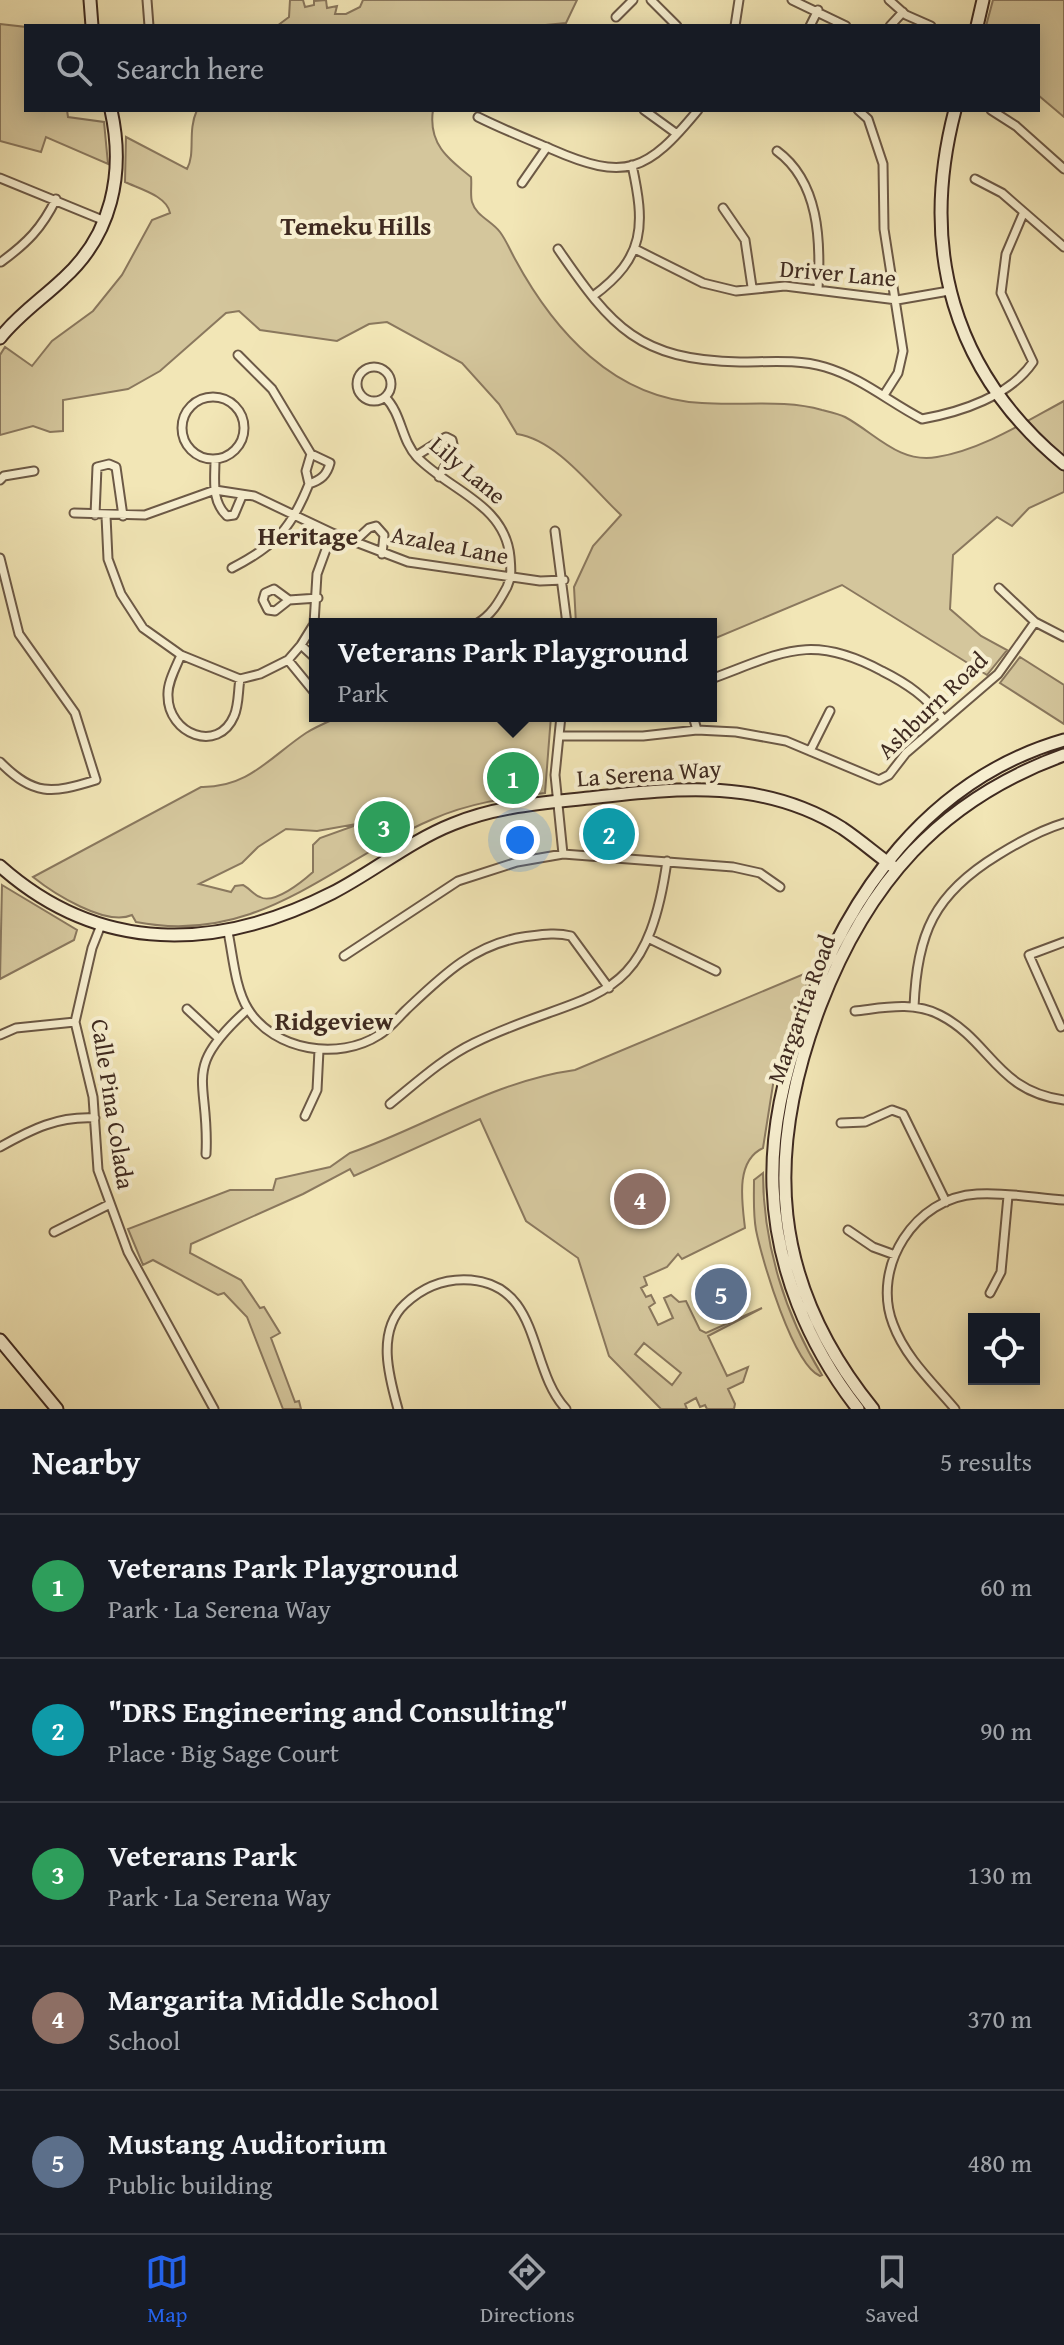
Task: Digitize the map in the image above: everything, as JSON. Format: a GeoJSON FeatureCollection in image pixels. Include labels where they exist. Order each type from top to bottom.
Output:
{"type":"FeatureCollection","features":[{"type":"Feature","properties":{"kind":"main road"},"geometry":{"type":"LineString","coordinates":[[90,0],[92,24]]}},
{"type":"Feature","properties":{"kind":"main road"},"geometry":{"type":"LineString","coordinates":[[977,24],[983,0]]}},
{"type":"Feature","properties":{"kind":"main road"},"geometry":{"type":"LineString","coordinates":[[0,338],[89,252],[105,221],[116,180],[117,156],[111,112]]}},
{"type":"Feature","properties":{"kind":"main road"},"geometry":{"type":"LineString","coordinates":[[954,112],[944,152],[939,216],[949,291],[965,336],[996,392],[1027,431],[1064,464]]}},
{"type":"Feature","properties":{"kind":"main road","name":"Margarita Road"},"geometry":{"type":"LineString","coordinates":[[858,1409],[822,1356],[794,1295],[776,1224],[773,1161],[781,1093],[810,1001],[848,916],[922,822],[969,785],[1032,751],[1064,740]]}},
{"type":"Feature","properties":{"kind":"main road","name":"Margarita Road"},"geometry":{"type":"LineString","coordinates":[[873,1409],[834,1355],[797,1271],[786,1213],[785,1135],[801,1057],[830,979],[890,865],[978,797],[1012,776],[1064,755]]}},
{"type":"Feature","properties":{"kind":"main road","name":"La Serena Way"},"geometry":{"type":"LineString","coordinates":[[0,866],[51,904],[101,925],[153,935],[228,932],[285,915],[331,893],[452,824],[510,807],[697,787],[751,792],[797,805],[842,828],[890,865]]}},
{"type":"Feature","properties":{"kind":"main road"},"geometry":{"type":"LineString","coordinates":[[0,1340],[57,1409]]}},
{"type":"Feature","properties":{"kind":"street"},"geometry":{"type":"LineString","coordinates":[[147,0],[149,24]]}},
{"type":"Feature","properties":{"kind":"street"},"geometry":{"type":"LineString","coordinates":[[616,17],[633,0]]}},
{"type":"Feature","properties":{"kind":"street"},"geometry":{"type":"LineString","coordinates":[[651,0],[675,24]]}},
{"type":"Feature","properties":{"kind":"street"},"geometry":{"type":"LineString","coordinates":[[735,24],[739,0]]}},
{"type":"Feature","properties":{"kind":"street"},"geometry":{"type":"LineString","coordinates":[[792,0],[842,24]]}},
{"type":"Feature","properties":{"kind":"street"},"geometry":{"type":"LineString","coordinates":[[889,0],[903,12],[927,24]]}},
{"type":"Feature","properties":{"kind":"street"},"geometry":{"type":"LineString","coordinates":[[811,24],[818,10]]}},
{"type":"Feature","properties":{"kind":"street"},"geometry":{"type":"LineString","coordinates":[[892,24],[903,12]]}},
{"type":"Feature","properties":{"kind":"street"},"geometry":{"type":"LineString","coordinates":[[647,112],[677,134]]}},
{"type":"Feature","properties":{"kind":"street"},"geometry":{"type":"LineString","coordinates":[[478,117],[600,169],[632,165],[662,150],[696,112]]}},
{"type":"Feature","properties":{"kind":"street"},"geometry":{"type":"LineString","coordinates":[[860,112],[868,119],[883,164],[884,229],[903,351],[898,373],[884,395]]}},
{"type":"Feature","properties":{"kind":"street"},"geometry":{"type":"LineString","coordinates":[[994,112],[1016,126],[1064,169]]}},
{"type":"Feature","properties":{"kind":"street"},"geometry":{"type":"LineString","coordinates":[[522,183],[547,147]]}},
{"type":"Feature","properties":{"kind":"street"},"geometry":{"type":"LineString","coordinates":[[777,151],[791,161],[807,191],[821,253],[818,289]]}},
{"type":"Feature","properties":{"kind":"street"},"geometry":{"type":"LineString","coordinates":[[593,296],[612,282],[635,249],[641,224],[632,165]]}},
{"type":"Feature","properties":{"kind":"street"},"geometry":{"type":"LineString","coordinates":[[0,178],[105,221]]}},
{"type":"Feature","properties":{"kind":"street"},"geometry":{"type":"LineString","coordinates":[[975,179],[1002,193],[1064,247]]}},
{"type":"Feature","properties":{"kind":"street"},"geometry":{"type":"LineString","coordinates":[[1,262],[30,241],[43,225],[56,199]]}},
{"type":"Feature","properties":{"kind":"street"},"geometry":{"type":"LineString","coordinates":[[723,208],[745,240],[752,287]]}},
{"type":"Feature","properties":{"kind":"street"},"geometry":{"type":"LineString","coordinates":[[558,249],[617,326],[638,341],[678,357],[824,366],[855,377],[922,419],[964,409],[1020,379],[1033,362],[1001,293],[1006,254],[1023,214]]}},
{"type":"Feature","properties":{"kind":"street","name":"Driver Lane"},"geometry":{"type":"LineString","coordinates":[[635,249],[703,283],[736,291],[752,287],[818,289],[897,300],[949,291]]}},
{"type":"Feature","properties":{"kind":"street"},"geometry":{"type":"LineString","coordinates":[[238,355],[272,389],[290,425],[311,454],[330,463],[323,477],[309,484]]}},
{"type":"Feature","properties":{"kind":"street"},"geometry":{"type":"LineString","coordinates":[[379,367],[389,375],[391,387],[385,397],[375,402],[361,396],[356,380],[362,371],[379,367]]}},
{"type":"Feature","properties":{"kind":"street"},"geometry":{"type":"LineString","coordinates":[[206,397],[217,397],[235,406],[244,424],[240,444],[225,457],[215,460],[195,454],[183,437],[182,427],[189,408],[206,397]]}},
{"type":"Feature","properties":{"kind":"street","name":"Lily Lane"},"geometry":{"type":"LineString","coordinates":[[385,397],[394,407],[416,456],[439,477],[485,507],[499,522],[508,540],[511,577]]}},
{"type":"Feature","properties":{"kind":"street"},"geometry":{"type":"LineString","coordinates":[[416,456],[446,437],[452,440],[454,449],[439,477]]}},
{"type":"Feature","properties":{"kind":"street"},"geometry":{"type":"LineString","coordinates":[[232,568],[262,552],[281,536],[297,513],[309,484],[306,471],[311,454]]}},
{"type":"Feature","properties":{"kind":"street"},"geometry":{"type":"LineString","coordinates":[[215,460],[216,500],[227,516],[234,515],[239,509],[242,496]]}},
{"type":"Feature","properties":{"kind":"street"},"geometry":{"type":"LineString","coordinates":[[95,515],[94,475],[97,467],[109,464],[116,467],[123,516]]}},
{"type":"Feature","properties":{"kind":"street"},"geometry":{"type":"LineString","coordinates":[[0,480],[4,476],[34,471]]}},
{"type":"Feature","properties":{"kind":"street"},"geometry":{"type":"LineString","coordinates":[[74,513],[145,515],[215,490]]}},
{"type":"Feature","properties":{"kind":"street","name":"Azalea Lane"},"geometry":{"type":"LineString","coordinates":[[215,490],[254,496],[297,513],[332,533],[408,562],[511,577],[564,580]]}},
{"type":"Feature","properties":{"kind":"street"},"geometry":{"type":"LineString","coordinates":[[106,516],[108,559],[121,594],[143,628],[181,655],[240,679],[260,674],[288,660],[309,632]]}},
{"type":"Feature","properties":{"kind":"street"},"geometry":{"type":"LineString","coordinates":[[354,542],[369,528],[376,526],[384,535],[382,554]]}},
{"type":"Feature","properties":{"kind":"street"},"geometry":{"type":"LineString","coordinates":[[555,531],[564,580],[567,618]]}},
{"type":"Feature","properties":{"kind":"street"},"geometry":{"type":"LineString","coordinates":[[315,618],[320,560],[332,533]]}},
{"type":"Feature","properties":{"kind":"street"},"geometry":{"type":"LineString","coordinates":[[0,558],[19,634],[75,713],[96,780],[55,791],[38,789],[21,784],[0,762]]}},
{"type":"Feature","properties":{"kind":"street"},"geometry":{"type":"LineString","coordinates":[[486,618],[498,604],[511,577]]}},
{"type":"Feature","properties":{"kind":"street"},"geometry":{"type":"LineString","coordinates":[[999,588],[1035,622],[1064,637]]}},
{"type":"Feature","properties":{"kind":"street"},"geometry":{"type":"LineString","coordinates":[[289,600],[318,598]]}},
{"type":"Feature","properties":{"kind":"street","name":"Ashburn Road"},"geometry":{"type":"LineString","coordinates":[[559,736],[643,736],[697,730],[759,736],[810,751],[879,780],[889,775],[906,753],[998,674],[1035,622]]}},
{"type":"Feature","properties":{"kind":"street"},"geometry":{"type":"LineString","coordinates":[[301,645],[309,652]]}},
{"type":"Feature","properties":{"kind":"street"},"geometry":{"type":"LineString","coordinates":[[717,677],[796,649],[839,651],[911,686],[928,700],[944,720]]}},
{"type":"Feature","properties":{"kind":"street"},"geometry":{"type":"LineString","coordinates":[[181,655],[167,691],[168,707],[173,720],[188,733],[202,737],[216,734],[228,725],[235,715],[240,679]]}},
{"type":"Feature","properties":{"kind":"street"},"geometry":{"type":"LineString","coordinates":[[288,660],[309,686]]}},
{"type":"Feature","properties":{"kind":"street"},"geometry":{"type":"LineString","coordinates":[[810,751],[830,711]]}},
{"type":"Feature","properties":{"kind":"street"},"geometry":{"type":"LineString","coordinates":[[560,722],[555,775],[563,854]]}},
{"type":"Feature","properties":{"kind":"street"},"geometry":{"type":"LineString","coordinates":[[695,722],[697,730]]}},
{"type":"Feature","properties":{"kind":"street"},"geometry":{"type":"LineString","coordinates":[[914,1007],[927,927],[946,894],[960,880],[1009,848],[1064,823]]}},
{"type":"Feature","properties":{"kind":"street"},"geometry":{"type":"LineString","coordinates":[[344,956],[458,881],[487,869],[563,854],[741,868],[771,879],[780,887]]}},
{"type":"Feature","properties":{"kind":"street"},"geometry":{"type":"LineString","coordinates":[[390,1104],[475,1042],[609,988],[634,964],[650,939],[661,902],[667,861]]}},
{"type":"Feature","properties":{"kind":"street","name":"Calle Pina Colada"},"geometry":{"type":"LineString","coordinates":[[101,925],[92,948],[75,1022],[95,1118],[98,1170],[108,1205],[143,1283],[214,1409]]}},
{"type":"Feature","properties":{"kind":"street"},"geometry":{"type":"LineString","coordinates":[[228,932],[248,1009],[266,1028],[319,1050],[351,1047],[381,1034],[449,970],[481,948],[498,941],[560,933],[571,936],[609,988]]}},
{"type":"Feature","properties":{"kind":"street"},"geometry":{"type":"LineString","coordinates":[[650,939],[716,971]]}},
{"type":"Feature","properties":{"kind":"street"},"geometry":{"type":"LineString","coordinates":[[1061,1027],[1029,955],[1064,942]]}},
{"type":"Feature","properties":{"kind":"street"},"geometry":{"type":"LineString","coordinates":[[855,1011],[914,1007],[939,1014],[955,1024],[1024,1089],[1064,1100]]}},
{"type":"Feature","properties":{"kind":"street"},"geometry":{"type":"LineString","coordinates":[[187,1009],[217,1037]]}},
{"type":"Feature","properties":{"kind":"street"},"geometry":{"type":"LineString","coordinates":[[206,1154],[202,1079],[205,1061],[217,1037],[248,1009]]}},
{"type":"Feature","properties":{"kind":"street"},"geometry":{"type":"LineString","coordinates":[[0,1035],[16,1028],[75,1022]]}},
{"type":"Feature","properties":{"kind":"street"},"geometry":{"type":"LineString","coordinates":[[305,1116],[317,1090],[319,1050]]}},
{"type":"Feature","properties":{"kind":"street"},"geometry":{"type":"LineString","coordinates":[[841,1123],[865,1122],[892,1110],[903,1114],[946,1202]]}},
{"type":"Feature","properties":{"kind":"street"},"geometry":{"type":"LineString","coordinates":[[0,1147],[50,1122],[70,1116],[95,1118]]}},
{"type":"Feature","properties":{"kind":"street"},"geometry":{"type":"LineString","coordinates":[[955,1409],[909,1354],[893,1324],[887,1287],[895,1255],[917,1220],[946,1202],[977,1194],[1064,1200]]}},
{"type":"Feature","properties":{"kind":"street"},"geometry":{"type":"LineString","coordinates":[[990,1293],[1001,1272],[1008,1196]]}},
{"type":"Feature","properties":{"kind":"street"},"geometry":{"type":"LineString","coordinates":[[54,1232],[108,1205]]}},
{"type":"Feature","properties":{"kind":"street"},"geometry":{"type":"LineString","coordinates":[[848,1230],[873,1247],[895,1255]]}},
{"type":"Feature","properties":{"kind":"street"},"geometry":{"type":"LineString","coordinates":[[398,1409],[386,1349],[392,1326],[401,1308],[418,1293],[438,1282],[460,1279],[481,1281],[503,1289],[523,1310],[550,1386],[566,1409]]}},
{"type":"Feature","properties":{"kind":"shaded area"},"geometry":{"type":"Polygon","coordinates":[[[290,0],[303,0],[305,7],[314,5],[314,1],[326,0],[327,8],[337,6],[335,14],[346,14],[360,7],[363,0],[577,0],[566,23],[556,24],[280,24],[289,17],[290,0]]]}},
{"type":"Feature","properties":{"kind":"shaded area"},"geometry":{"type":"Polygon","coordinates":[[[993,0],[1064,0],[1064,117],[1040,97],[1040,24],[987,24],[993,0]]]}},
{"type":"Feature","properties":{"kind":"shaded area"},"geometry":{"type":"Polygon","coordinates":[[[0,24],[24,27],[24,112],[67,112],[68,117],[104,122],[108,164],[46,137],[41,152],[0,141],[0,24]]]}},
{"type":"Feature","properties":{"kind":"shaded area"},"geometry":{"type":"Polygon","coordinates":[[[196,112],[433,112],[436,141],[447,156],[471,177],[474,207],[500,232],[548,311],[568,335],[614,375],[670,399],[702,403],[778,404],[822,410],[845,417],[899,452],[923,458],[953,453],[986,442],[1064,401],[1064,492],[1029,508],[1012,526],[997,517],[953,555],[950,609],[981,636],[1007,650],[987,675],[842,585],[717,637],[717,618],[576,618],[574,587],[593,546],[621,515],[560,455],[532,438],[517,434],[499,404],[462,363],[387,322],[369,324],[337,341],[260,330],[239,311],[226,313],[160,371],[128,389],[63,400],[63,431],[50,432],[33,426],[0,435],[0,355],[5,347],[32,366],[52,341],[93,311],[122,275],[152,220],[170,213],[164,202],[125,182],[126,137],[187,169],[196,112]]]}},
{"type":"Feature","properties":{"kind":"shaded area"},"geometry":{"type":"Polygon","coordinates":[[[1020,657],[1064,685],[1064,724],[1000,683],[1020,657]]]}},
{"type":"Feature","properties":{"kind":"shaded area"},"geometry":{"type":"Polygon","coordinates":[[[328,722],[551,722],[545,793],[488,802],[447,813],[396,837],[292,896],[257,912],[220,922],[180,926],[136,922],[132,915],[108,916],[66,899],[33,877],[201,787],[218,786],[245,777],[328,722]],[[362,823],[317,831],[286,829],[258,847],[242,863],[199,884],[231,892],[235,886],[243,885],[258,896],[273,898],[296,886],[313,872],[313,845],[320,838],[362,823]]]}},
{"type":"Feature","properties":{"kind":"shaded area"},"geometry":{"type":"Polygon","coordinates":[[[2,885],[77,930],[74,940],[0,979],[2,885]]]}},
{"type":"Feature","properties":{"kind":"shaded area"},"geometry":{"type":"Polygon","coordinates":[[[811,971],[775,1072],[763,1148],[754,1154],[744,1172],[742,1195],[745,1228],[682,1259],[678,1254],[667,1267],[644,1277],[647,1285],[641,1288],[646,1297],[651,1295],[655,1303],[649,1307],[658,1325],[673,1318],[664,1298],[671,1295],[679,1302],[686,1301],[700,1330],[706,1333],[762,1308],[708,1336],[727,1376],[748,1367],[743,1382],[728,1389],[734,1409],[700,1407],[696,1398],[685,1404],[687,1409],[661,1409],[609,1356],[578,1258],[526,1221],[480,1119],[354,1176],[350,1169],[303,1194],[191,1244],[190,1253],[241,1280],[260,1308],[264,1307],[280,1333],[271,1338],[295,1402],[299,1401],[301,1409],[283,1409],[247,1317],[224,1293],[218,1295],[153,1260],[143,1265],[128,1229],[230,1190],[273,1190],[276,1179],[330,1167],[350,1153],[488,1094],[575,1070],[811,971]],[[644,1343],[635,1354],[672,1385],[681,1373],[644,1343]]]}},
{"type":"Feature","properties":{"kind":"shaded area"},"geometry":{"type":"Polygon","coordinates":[[[763,1173],[767,1226],[779,1278],[797,1328],[820,1376],[799,1353],[789,1333],[765,1264],[756,1230],[754,1205],[754,1180],[763,1173]]]}},
{"type":"Feature","properties":{"kind":"place","name":"Veterans Park Playground"},"geometry":{"type":"Point","coordinates":[513,778]}},
{"type":"Feature","properties":{"kind":"place","name":"Veterans Park"},"geometry":{"type":"Point","coordinates":[384,827]}},
{"type":"Feature","properties":{"kind":"place","name":"\"DRS Engineering and Consulting\""},"geometry":{"type":"Point","coordinates":[609,834]}},
{"type":"Feature","properties":{"kind":"place","name":"Margarita Middle School"},"geometry":{"type":"Point","coordinates":[640,1199]}},
{"type":"Feature","properties":{"kind":"place","name":"Mustang Auditorium"},"geometry":{"type":"Point","coordinates":[721,1294]}},
{"type":"Feature","properties":{"kind":"district","name":"Temeku Hills"},"geometry":{"type":"Point","coordinates":[356,225]}},
{"type":"Feature","properties":{"kind":"district","name":"Heritage"},"geometry":{"type":"Point","coordinates":[308,535]}},
{"type":"Feature","properties":{"kind":"district","name":"Ridgeview"},"geometry":{"type":"Point","coordinates":[334,1020]}}]}
